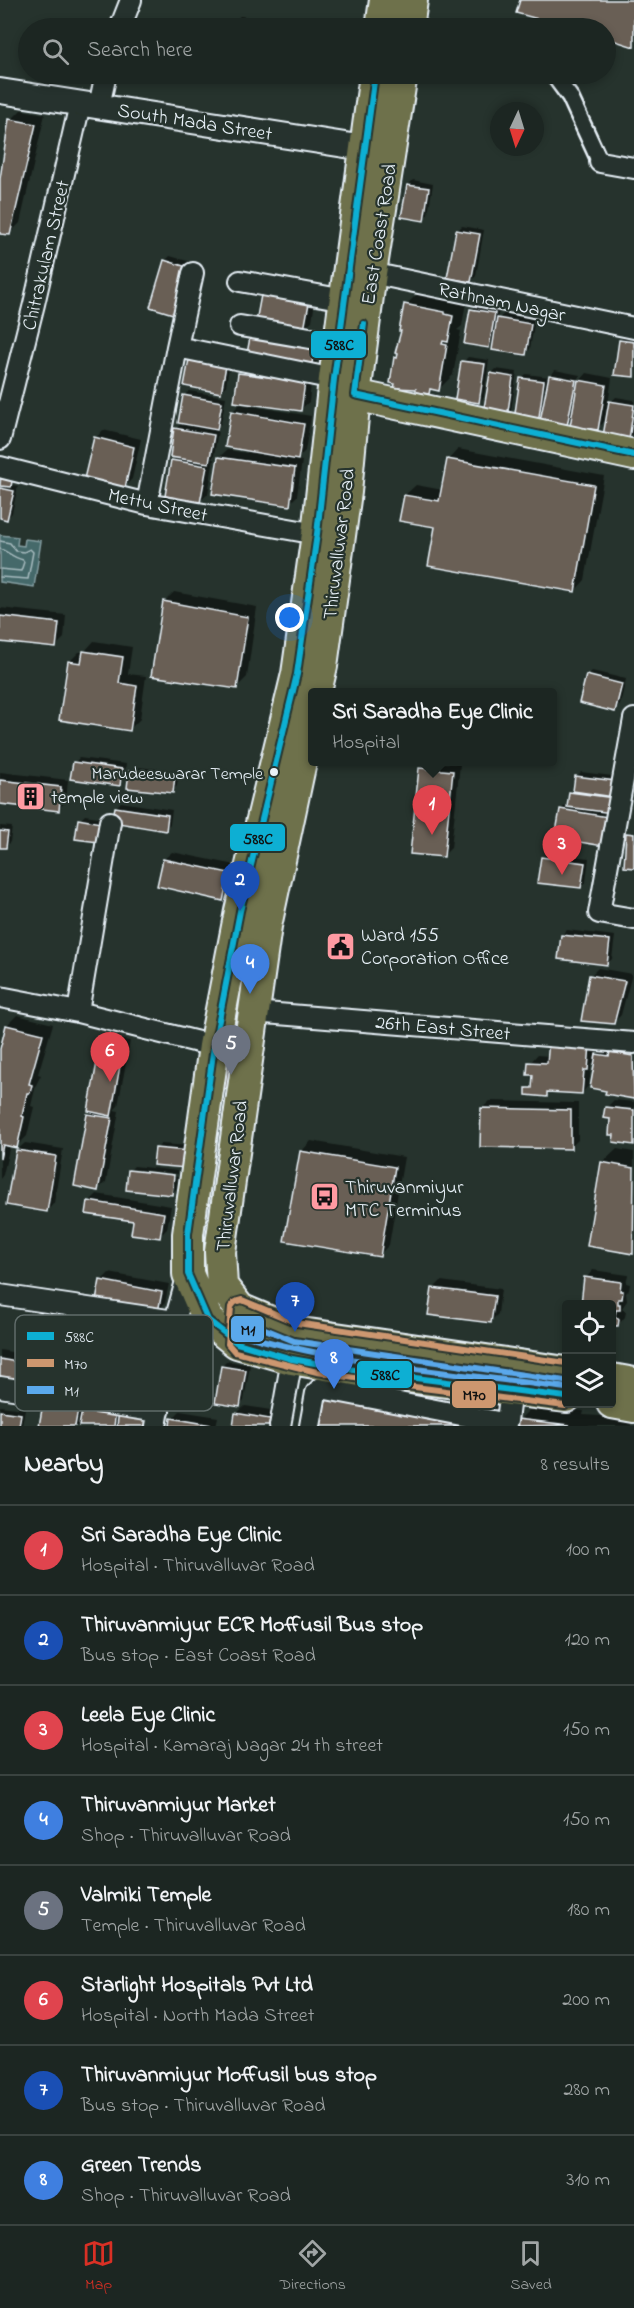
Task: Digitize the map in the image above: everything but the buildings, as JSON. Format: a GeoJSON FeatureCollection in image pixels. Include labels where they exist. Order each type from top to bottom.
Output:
{"type":"FeatureCollection","features":[{"type":"Feature","properties":{"kind":"main road"},"geometry":{"type":"LineString","coordinates":[[382,18],[385,0]]}},
{"type":"Feature","properties":{"kind":"main road"},"geometry":{"type":"LineString","coordinates":[[409,18],[412,0]]}},
{"type":"Feature","properties":{"kind":"main road","name":"East Coast Road"},"geometry":{"type":"LineString","coordinates":[[188,1274],[188,1234],[214,1046],[240,911],[297,674],[317,534],[334,490],[345,387],[371,273],[378,150],[375,84]]}},
{"type":"Feature","properties":{"kind":"main road","name":"East Coast Road"},"geometry":{"type":"LineString","coordinates":[[345,387],[339,343],[345,300],[378,150],[399,84]]}},
{"type":"Feature","properties":{"kind":"main road"},"geometry":{"type":"LineString","coordinates":[[345,387],[634,454]]}},
{"type":"Feature","properties":{"kind":"main road","name":"Thiruvalluvar Road"},"geometry":{"type":"LineString","coordinates":[[317,688],[322,666],[334,490]]}},
{"type":"Feature","properties":{"kind":"main road","name":"Thiruvalluvar Road"},"geometry":{"type":"LineString","coordinates":[[308,729],[266,926],[220,1252],[222,1286],[240,1309],[295,1332],[562,1371]]}},
{"type":"Feature","properties":{"kind":"main road"},"geometry":{"type":"LineString","coordinates":[[188,1274],[206,1315]]}},
{"type":"Feature","properties":{"kind":"main road"},"geometry":{"type":"LineString","coordinates":[[213,1324],[237,1343],[292,1359],[360,1371],[562,1396]]}},
{"type":"Feature","properties":{"kind":"main road"},"geometry":{"type":"LineString","coordinates":[[616,1380],[634,1383]]}},
{"type":"Feature","properties":{"kind":"main road"},"geometry":{"type":"LineString","coordinates":[[616,1404],[634,1407]]}},
{"type":"Feature","properties":{"kind":"street"},"geometry":{"type":"LineString","coordinates":[[124,18],[131,0]]}},
{"type":"Feature","properties":{"kind":"street","name":"Chitrakulam Street"},"geometry":{"type":"LineString","coordinates":[[0,439],[34,304],[90,105],[101,84]]}},
{"type":"Feature","properties":{"kind":"street"},"geometry":{"type":"LineString","coordinates":[[560,84],[570,97],[600,162],[634,168]]}},
{"type":"Feature","properties":{"kind":"street","name":"South Mada Street"},"geometry":{"type":"LineString","coordinates":[[0,91],[378,150]]}},
{"type":"Feature","properties":{"kind":"street"},"geometry":{"type":"LineString","coordinates":[[147,504],[193,273]]}},
{"type":"Feature","properties":{"kind":"street","name":"Rathnam Nagar"},"geometry":{"type":"LineString","coordinates":[[371,273],[634,328]]}},
{"type":"Feature","properties":{"kind":"street"},"geometry":{"type":"LineString","coordinates":[[240,281],[345,300]]}},
{"type":"Feature","properties":{"kind":"street"},"geometry":{"type":"LineString","coordinates":[[240,326],[339,343]]}},
{"type":"Feature","properties":{"kind":"street"},"geometry":{"type":"LineString","coordinates":[[177,347],[345,387]]}},
{"type":"Feature","properties":{"kind":"street","name":"Mettu Street"},"geometry":{"type":"LineString","coordinates":[[0,467],[147,504],[317,534]]}},
{"type":"Feature","properties":{"kind":"street"},"geometry":{"type":"LineString","coordinates":[[634,719],[599,913],[634,919]]}},
{"type":"Feature","properties":{"kind":"street"},"geometry":{"type":"LineString","coordinates":[[78,1012],[110,822]]}},
{"type":"Feature","properties":{"kind":"street"},"geometry":{"type":"LineString","coordinates":[[0,997],[78,1012],[214,1046]]}},
{"type":"Feature","properties":{"kind":"street","name":"26th East Street"},"geometry":{"type":"LineString","coordinates":[[253,1012],[634,1043]]}},
{"type":"Feature","properties":{"kind":"street"},"geometry":{"type":"LineString","coordinates":[[177,1315],[188,1274]]}},
{"type":"Feature","properties":{"kind":"street"},"geometry":{"type":"LineString","coordinates":[[0,1295],[130,1315]]}},
{"type":"Feature","properties":{"kind":"street"},"geometry":{"type":"LineString","coordinates":[[280,1426],[292,1359]]}},
{"type":"Feature","properties":{"kind":"street"},"geometry":{"type":"LineString","coordinates":[[0,1387],[15,1390]]}},
{"type":"Feature","properties":{"kind":"street"},"geometry":{"type":"LineString","coordinates":[[310,1426],[316,1393],[324,1387],[503,1424],[509,1416],[511,1389]]}},
{"type":"Feature","properties":{"kind":"street"},"geometry":{"type":"LineString","coordinates":[[118,1411],[157,1419]]}},
{"type":"Feature","properties":{"kind":"water"},"geometry":{"type":"Polygon","coordinates":[[[0,535],[18,537],[17,545],[24,546],[25,539],[41,541],[34,587],[0,582],[0,535]]]}},
{"type":"Feature","properties":{"kind":"transit line","name":"588C"},"geometry":{"type":"LineString","coordinates":[[206,1315],[188,1274],[188,1234],[214,1046],[240,911],[297,674],[374,84]]}},
{"type":"Feature","properties":{"kind":"transit line","name":"588C"},"geometry":{"type":"LineString","coordinates":[[364,324],[355,395],[634,455]]}},
{"type":"Feature","properties":{"kind":"transit line","name":"M70"},"geometry":{"type":"LineString","coordinates":[[562,1362],[297,1323],[242,1300],[235,1302],[231,1307],[228,1344],[235,1352],[317,1372],[562,1406]]}},
{"type":"Feature","properties":{"kind":"transit line","name":"M1"},"geometry":{"type":"LineString","coordinates":[[562,1381],[294,1341],[248,1322],[247,1336],[326,1355],[405,1368],[562,1388]]}},
{"type":"Feature","properties":{"kind":"transit line","name":"588C"},"geometry":{"type":"LineString","coordinates":[[213,1324],[237,1343],[292,1359],[360,1371],[562,1396]]}},
{"type":"Feature","properties":{"kind":"place","name":"Marudeeswarar Temple"},"geometry":{"type":"Point","coordinates":[274,772]}},
{"type":"Feature","properties":{"kind":"place","name":"temple view"},"geometry":{"type":"Point","coordinates":[30,796]}},
{"type":"Feature","properties":{"kind":"place","name":"Sri Saradha Eye Clinic"},"geometry":{"type":"Point","coordinates":[432,835]}},
{"type":"Feature","properties":{"kind":"place","name":"Leela Eye Clinic"},"geometry":{"type":"Point","coordinates":[562,875]}},
{"type":"Feature","properties":{"kind":"place","name":"Thiruvanmiyur ECR Moffusil Bus stop"},"geometry":{"type":"Point","coordinates":[240,911]}},
{"type":"Feature","properties":{"kind":"place","name":"Ward 155 Corporation Office"},"geometry":{"type":"Point","coordinates":[340,946]}},
{"type":"Feature","properties":{"kind":"place","name":"Thiruvanmiyur Market"},"geometry":{"type":"Point","coordinates":[250,994]}},
{"type":"Feature","properties":{"kind":"place","name":"Valmiki Temple"},"geometry":{"type":"Point","coordinates":[231,1075]}},
{"type":"Feature","properties":{"kind":"place","name":"Starlight Hospitals Pvt Ltd"},"geometry":{"type":"Point","coordinates":[110,1082]}},
{"type":"Feature","properties":{"kind":"place","name":"Thiruvanmiyur MTC Terminus"},"geometry":{"type":"Point","coordinates":[324,1197]}},
{"type":"Feature","properties":{"kind":"place","name":"Thiruvanmiyur Moffusil bus stop"},"geometry":{"type":"Point","coordinates":[295,1332]}},
{"type":"Feature","properties":{"kind":"place","name":"Green Trends"},"geometry":{"type":"Point","coordinates":[334,1389]}}]}
